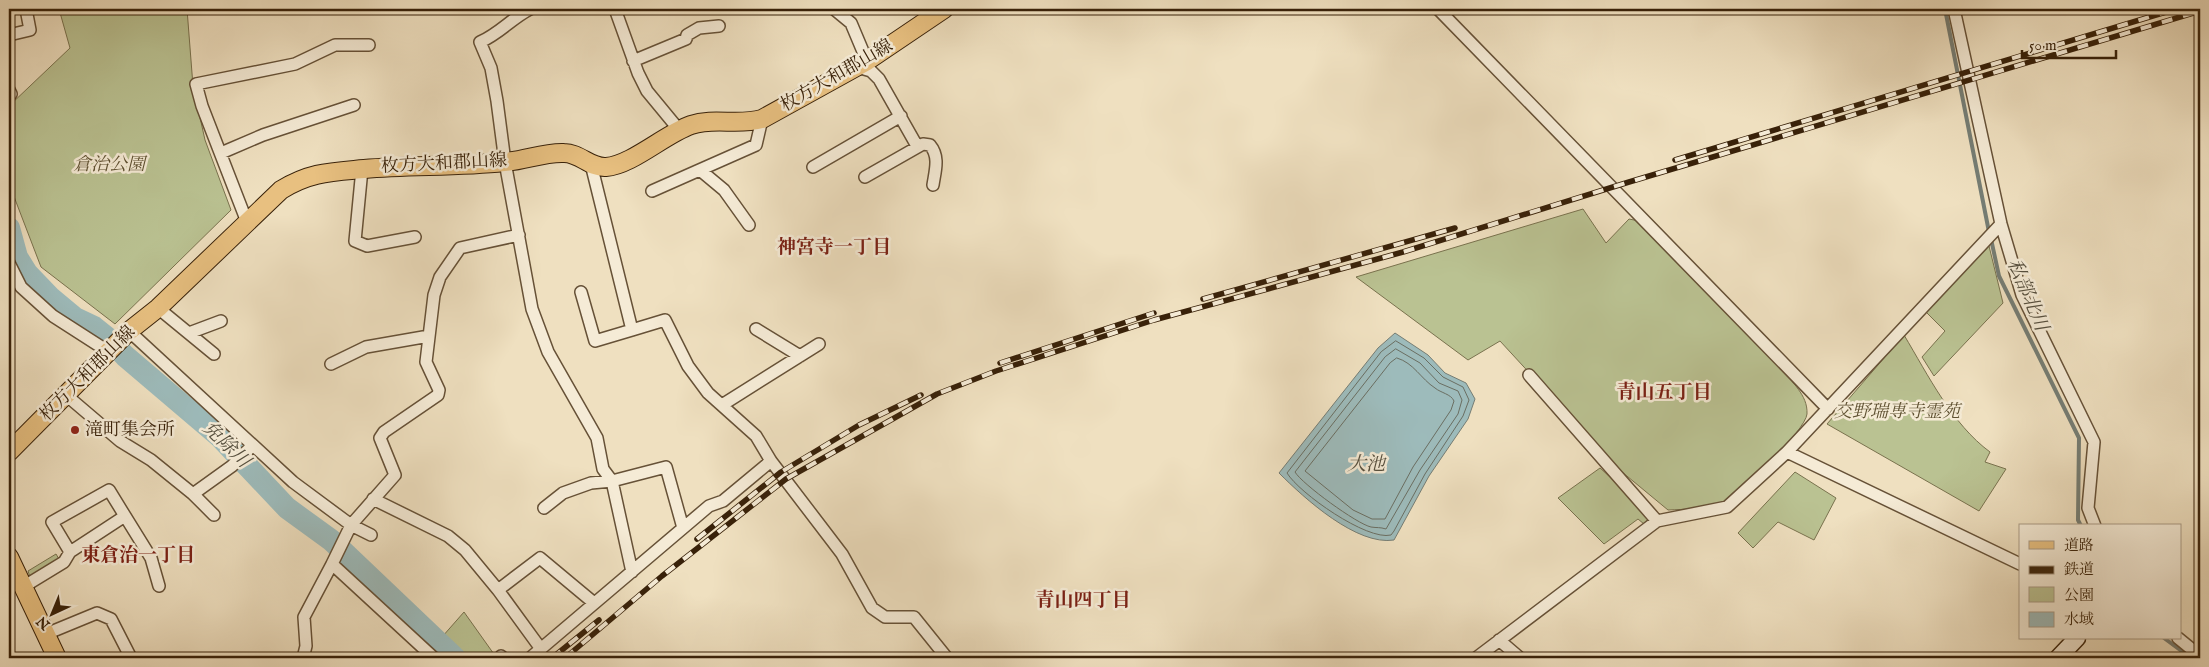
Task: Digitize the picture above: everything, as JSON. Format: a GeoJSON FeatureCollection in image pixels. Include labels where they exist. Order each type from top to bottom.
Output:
{"type":"FeatureCollection","features":[{"type":"Feature","properties":{"kind":"main road","name":"枚方大和郡山線"},"geometry":{"type":"LineString","coordinates":[[9,452],[117,343],[158,308],[281,190],[294,182],[316,173],[504,162],[565,152],[578,156],[598,167],[609,167],[680,131],[703,122],[748,123],[762,119],[862,64],[944,9]]}},
{"type":"Feature","properties":{"kind":"main road"},"geometry":{"type":"LineString","coordinates":[[9,557],[57,658]]}},
{"type":"Feature","properties":{"kind":"street"},"geometry":{"type":"LineString","coordinates":[[9,35],[30,30],[26,9]]}},
{"type":"Feature","properties":{"kind":"street"},"geometry":{"type":"LineString","coordinates":[[530,9],[520,14],[493,36],[480,42],[491,68],[504,162],[532,309],[548,352],[596,438],[603,469],[612,481],[632,572]]}},
{"type":"Feature","properties":{"kind":"street"},"geometry":{"type":"LineString","coordinates":[[615,9],[633,61],[647,91],[680,131]]}},
{"type":"Feature","properties":{"kind":"street"},"geometry":{"type":"LineString","coordinates":[[834,9],[851,23],[862,64],[880,79],[916,146]]}},
{"type":"Feature","properties":{"kind":"street"},"geometry":{"type":"LineString","coordinates":[[1438,9],[1828,409]]}},
{"type":"Feature","properties":{"kind":"street"},"geometry":{"type":"LineString","coordinates":[[1954,9],[2001,224],[2022,295],[2094,442],[2088,508],[2093,524]]}},
{"type":"Feature","properties":{"kind":"street"},"geometry":{"type":"LineString","coordinates":[[633,61],[686,40],[687,35],[699,28],[719,26]]}},
{"type":"Feature","properties":{"kind":"street"},"geometry":{"type":"LineString","coordinates":[[248,222],[202,106],[196,84],[296,64],[335,45],[369,44]]}},
{"type":"Feature","properties":{"kind":"street"},"geometry":{"type":"LineString","coordinates":[[9,90],[11,94],[9,95]]}},
{"type":"Feature","properties":{"kind":"street"},"geometry":{"type":"LineString","coordinates":[[221,153],[263,135],[354,105]]}},
{"type":"Feature","properties":{"kind":"street"},"geometry":{"type":"LineString","coordinates":[[813,167],[901,116]]}},
{"type":"Feature","properties":{"kind":"street"},"geometry":{"type":"LineString","coordinates":[[652,191],[756,145],[762,119]]}},
{"type":"Feature","properties":{"kind":"street"},"geometry":{"type":"LineString","coordinates":[[865,177],[916,146],[930,145],[935,150],[937,159],[933,185]]}},
{"type":"Feature","properties":{"kind":"street"},"geometry":{"type":"LineString","coordinates":[[591,164],[632,330]]}},
{"type":"Feature","properties":{"kind":"street"},"geometry":{"type":"LineString","coordinates":[[362,169],[355,241],[367,246],[415,237]]}},
{"type":"Feature","properties":{"kind":"street"},"geometry":{"type":"LineString","coordinates":[[700,170],[724,190],[749,225]]}},
{"type":"Feature","properties":{"kind":"street"},"geometry":{"type":"LineString","coordinates":[[1476,658],[1657,521],[1727,507],[1787,452],[2001,224]]}},
{"type":"Feature","properties":{"kind":"street"},"geometry":{"type":"LineString","coordinates":[[303,658],[306,646],[304,617],[351,526],[394,474],[380,438],[384,432],[438,395],[439,390],[426,362],[434,295],[440,276],[460,248],[519,235]]}},
{"type":"Feature","properties":{"kind":"street"},"geometry":{"type":"LineString","coordinates":[[9,263],[21,287],[52,316],[117,343],[351,526],[371,535]]}},
{"type":"Feature","properties":{"kind":"street"},"geometry":{"type":"LineString","coordinates":[[581,292],[595,342],[665,320],[688,366],[708,393],[756,436],[771,461],[842,554],[872,608],[885,616],[914,617],[947,658]]}},
{"type":"Feature","properties":{"kind":"street"},"geometry":{"type":"LineString","coordinates":[[158,308],[214,354]]}},
{"type":"Feature","properties":{"kind":"street"},"geometry":{"type":"LineString","coordinates":[[189,333],[221,321]]}},
{"type":"Feature","properties":{"kind":"street"},"geometry":{"type":"LineString","coordinates":[[756,329],[800,356]]}},
{"type":"Feature","properties":{"kind":"street"},"geometry":{"type":"LineString","coordinates":[[331,364],[366,347],[429,336]]}},
{"type":"Feature","properties":{"kind":"street"},"geometry":{"type":"LineString","coordinates":[[722,405],[819,344]]}},
{"type":"Feature","properties":{"kind":"street"},"geometry":{"type":"LineString","coordinates":[[1529,375],[1657,521]]}},
{"type":"Feature","properties":{"kind":"street"},"geometry":{"type":"LineString","coordinates":[[66,395],[120,441],[151,460],[193,494],[214,515]]}},
{"type":"Feature","properties":{"kind":"street"},"geometry":{"type":"LineString","coordinates":[[193,494],[236,462],[249,448]]}},
{"type":"Feature","properties":{"kind":"street"},"geometry":{"type":"LineString","coordinates":[[1787,452],[2019,564]]}},
{"type":"Feature","properties":{"kind":"street"},"geometry":{"type":"LineString","coordinates":[[530,658],[709,506],[723,501],[771,461]]}},
{"type":"Feature","properties":{"kind":"street"},"geometry":{"type":"LineString","coordinates":[[544,508],[564,493],[591,484],[612,481],[666,467],[683,528]]}},
{"type":"Feature","properties":{"kind":"street"},"geometry":{"type":"LineString","coordinates":[[70,552],[52,522],[109,490],[151,558],[159,586]]}},
{"type":"Feature","properties":{"kind":"street"},"geometry":{"type":"LineString","coordinates":[[374,499],[448,536],[465,550],[498,590],[541,649]]}},
{"type":"Feature","properties":{"kind":"street"},"geometry":{"type":"LineString","coordinates":[[23,587],[64,562],[70,552],[125,516]]}},
{"type":"Feature","properties":{"kind":"street"},"geometry":{"type":"LineString","coordinates":[[498,590],[540,558],[594,604]]}},
{"type":"Feature","properties":{"kind":"street"},"geometry":{"type":"LineString","coordinates":[[332,564],[434,658]]}},
{"type":"Feature","properties":{"kind":"street"},"geometry":{"type":"LineString","coordinates":[[46,634],[97,612],[111,619],[131,658]]}},
{"type":"Feature","properties":{"kind":"street"},"geometry":{"type":"LineString","coordinates":[[1499,640],[1520,658]]}},
{"type":"Feature","properties":{"kind":"street"},"geometry":{"type":"LineString","coordinates":[[2058,658],[2075,640]]}},
{"type":"Feature","properties":{"kind":"street"},"geometry":{"type":"LineString","coordinates":[[2180,640],[2200,656]]}},
{"type":"Feature","properties":{"kind":"green space","name":"倉治公園"},"geometry":{"type":"Polygon","coordinates":[[[59,9],[187,9],[193,86],[205,140],[231,210],[115,324],[41,267],[13,194],[9,189],[9,106],[70,48],[59,9]]]}},
{"type":"Feature","properties":{"kind":"green space"},"geometry":{"type":"Polygon","coordinates":[[[1583,209],[1606,243],[1629,219],[1639,221],[1783,367],[1805,401],[1807,414],[1804,422],[1784,448],[1741,490],[1721,504],[1701,508],[1668,510],[1616,467],[1500,341],[1468,360],[1356,277],[1583,209]]]}},
{"type":"Feature","properties":{"kind":"green space"},"geometry":{"type":"Polygon","coordinates":[[[1989,246],[2003,303],[1934,376],[1922,357],[1945,331],[1926,312],[1989,246]]]}},
{"type":"Feature","properties":{"kind":"green space","name":"交野瑞専寺霊苑"},"geometry":{"type":"Polygon","coordinates":[[[1904,335],[1952,413],[1976,441],[1990,452],[1985,462],[2006,469],[1979,511],[1827,424],[1904,335]]]}},
{"type":"Feature","properties":{"kind":"green space"},"geometry":{"type":"Polygon","coordinates":[[[1600,468],[1629,494],[1649,518],[1644,524],[1638,519],[1604,544],[1558,498],[1600,468]]]}},
{"type":"Feature","properties":{"kind":"green space"},"geometry":{"type":"Polygon","coordinates":[[[1795,472],[1836,498],[1814,540],[1778,522],[1753,548],[1738,533],[1795,472]]]}},
{"type":"Feature","properties":{"kind":"green space"},"geometry":{"type":"Polygon","coordinates":[[[56,554],[59,559],[30,577],[28,571],[56,554]]]}},
{"type":"Feature","properties":{"kind":"green space"},"geometry":{"type":"Polygon","coordinates":[[[464,612],[496,657],[463,658],[442,637],[464,612]]]}},
{"type":"Feature","properties":{"kind":"water","name":"大池"},"geometry":{"type":"Polygon","coordinates":[[[1395,333],[1428,355],[1445,373],[1466,383],[1475,399],[1468,419],[1429,476],[1394,540],[1380,540],[1364,536],[1332,518],[1279,473],[1378,348],[1395,333]]]}},
{"type":"Feature","properties":{"kind":"waterway","name":"私部北川"},"geometry":{"type":"LineString","coordinates":[[1945,9],[1989,232]]}},
{"type":"Feature","properties":{"kind":"waterway","name":"免除川"},"geometry":{"type":"LineString","coordinates":[[9,228],[17,257],[27,273],[51,298],[75,318],[94,327],[109,339],[125,356],[219,436],[287,508],[331,540],[455,658]]}},
{"type":"Feature","properties":{"kind":"waterway","name":"私部北川"},"geometry":{"type":"LineString","coordinates":[[1991,239],[1999,276],[2079,438],[2078,520],[2080,524]]}},
{"type":"Feature","properties":{"kind":"waterway","name":"私部北川"},"geometry":{"type":"LineString","coordinates":[[2167,640],[2191,658]]}},
{"type":"Feature","properties":{"kind":"railway"},"geometry":{"type":"LineString","coordinates":[[1675,160],[2176,9]]}},
{"type":"Feature","properties":{"kind":"railway"},"geometry":{"type":"LineString","coordinates":[[565,658],[662,576],[786,479],[937,394],[996,371],[1154,320],[1403,252],[1629,182],[2200,11]]}},
{"type":"Feature","properties":{"kind":"railway"},"geometry":{"type":"LineString","coordinates":[[1203,299],[1455,228]]}},
{"type":"Feature","properties":{"kind":"railway"},"geometry":{"type":"LineString","coordinates":[[1000,363],[1154,313]]}},
{"type":"Feature","properties":{"kind":"railway"},"geometry":{"type":"LineString","coordinates":[[697,539],[781,472],[859,425],[921,395]]}},
{"type":"Feature","properties":{"kind":"railway"},"geometry":{"type":"LineString","coordinates":[[552,658],[599,620]]}},
{"type":"Feature","properties":{"kind":"place","name":"滝町集会所"},"geometry":{"type":"Point","coordinates":[75,430]}},
{"type":"Feature","properties":{"kind":"district","name":"神宮寺一丁目"},"geometry":{"type":"Point","coordinates":[834,248]}},
{"type":"Feature","properties":{"kind":"district","name":"青山五丁目"},"geometry":{"type":"Point","coordinates":[1664,393]}},
{"type":"Feature","properties":{"kind":"district","name":"東倉治一丁目"},"geometry":{"type":"Point","coordinates":[138,556]}},
{"type":"Feature","properties":{"kind":"district","name":"青山四丁目"},"geometry":{"type":"Point","coordinates":[1083,601]}}]}
